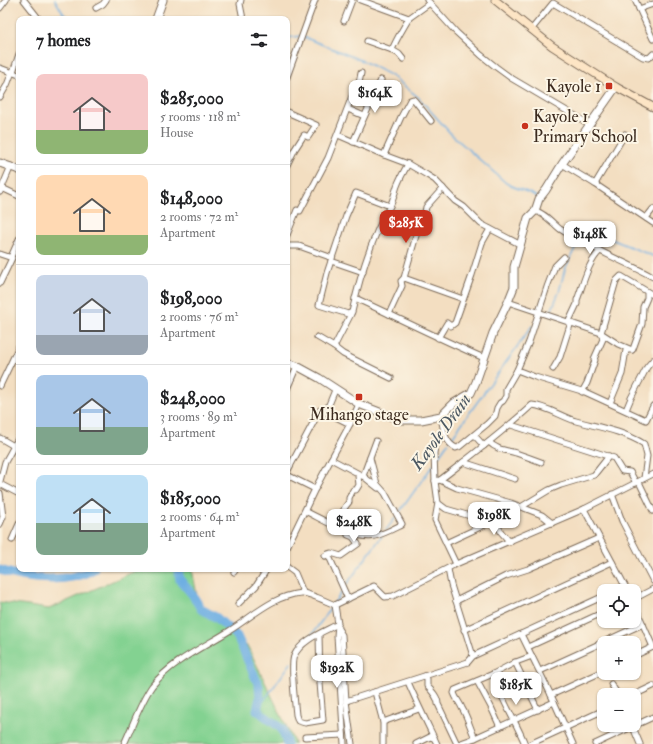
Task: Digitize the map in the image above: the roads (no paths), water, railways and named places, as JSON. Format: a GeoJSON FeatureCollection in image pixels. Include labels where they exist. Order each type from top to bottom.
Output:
{"type":"FeatureCollection","features":[{"type":"Feature","properties":{"kind":"main road"},"geometry":{"type":"LineString","coordinates":[[495,0],[552,46],[616,87],[653,107]]}},
{"type":"Feature","properties":{"kind":"street"},"geometry":{"type":"LineString","coordinates":[[0,8],[6,0]]}},
{"type":"Feature","properties":{"kind":"street"},"geometry":{"type":"LineString","coordinates":[[24,0],[37,16]]}},
{"type":"Feature","properties":{"kind":"street"},"geometry":{"type":"LineString","coordinates":[[96,8],[103,4],[106,0]]}},
{"type":"Feature","properties":{"kind":"street"},"geometry":{"type":"LineString","coordinates":[[157,16],[163,0]]}},
{"type":"Feature","properties":{"kind":"street"},"geometry":{"type":"LineString","coordinates":[[241,0],[240,4],[242,16]]}},
{"type":"Feature","properties":{"kind":"street"},"geometry":{"type":"LineString","coordinates":[[290,66],[315,0]]}},
{"type":"Feature","properties":{"kind":"street"},"geometry":{"type":"LineString","coordinates":[[344,21],[352,0]]}},
{"type":"Feature","properties":{"kind":"street"},"geometry":{"type":"LineString","coordinates":[[360,0],[409,18]]}},
{"type":"Feature","properties":{"kind":"street"},"geometry":{"type":"LineString","coordinates":[[635,0],[653,39]]}},
{"type":"Feature","properties":{"kind":"street"},"geometry":{"type":"LineString","coordinates":[[531,30],[551,1],[653,62]]}},
{"type":"Feature","properties":{"kind":"street"},"geometry":{"type":"LineString","coordinates":[[392,50],[394,43],[401,34],[409,18],[429,2],[456,32],[482,56],[511,78],[590,124]]}},
{"type":"Feature","properties":{"kind":"street"},"geometry":{"type":"LineString","coordinates":[[639,9],[653,4]]}},
{"type":"Feature","properties":{"kind":"street"},"geometry":{"type":"LineString","coordinates":[[367,41],[392,50],[399,54],[403,59]]}},
{"type":"Feature","properties":{"kind":"street"},"geometry":{"type":"LineString","coordinates":[[647,58],[653,54]]}},
{"type":"Feature","properties":{"kind":"street"},"geometry":{"type":"LineString","coordinates":[[0,97],[7,85],[16,62]]}},
{"type":"Feature","properties":{"kind":"street"},"geometry":{"type":"LineString","coordinates":[[0,68],[16,73]]}},
{"type":"Feature","properties":{"kind":"street"},"geometry":{"type":"LineString","coordinates":[[290,228],[297,210],[300,211],[328,158],[354,91],[359,82],[361,72]]}},
{"type":"Feature","properties":{"kind":"street"},"geometry":{"type":"LineString","coordinates":[[353,142],[381,80]]}},
{"type":"Feature","properties":{"kind":"street"},"geometry":{"type":"LineString","coordinates":[[290,364],[319,378],[335,390],[359,404],[400,420],[421,420],[441,416],[454,403],[471,393],[492,333],[514,287],[514,267],[528,218],[535,211],[539,199],[616,87]]}},
{"type":"Feature","properties":{"kind":"street"},"geometry":{"type":"LineString","coordinates":[[384,155],[410,100],[413,99],[431,121]]}},
{"type":"Feature","properties":{"kind":"street"},"geometry":{"type":"LineString","coordinates":[[348,109],[364,116]]}},
{"type":"Feature","properties":{"kind":"street"},"geometry":{"type":"LineString","coordinates":[[290,113],[316,125],[308,137],[304,135],[290,159]]}},
{"type":"Feature","properties":{"kind":"street"},"geometry":{"type":"LineString","coordinates":[[595,184],[625,134]]}},
{"type":"Feature","properties":{"kind":"street"},"geometry":{"type":"LineString","coordinates":[[338,135],[408,164],[434,180],[482,224],[521,245]]}},
{"type":"Feature","properties":{"kind":"street"},"geometry":{"type":"LineString","coordinates":[[0,163],[16,168]]}},
{"type":"Feature","properties":{"kind":"street"},"geometry":{"type":"LineString","coordinates":[[334,346],[352,312],[374,238],[408,164]]}},
{"type":"Feature","properties":{"kind":"street"},"geometry":{"type":"LineString","coordinates":[[562,164],[653,223]]}},
{"type":"Feature","properties":{"kind":"street"},"geometry":{"type":"LineString","coordinates":[[11,166],[1,190],[16,195]]}},
{"type":"Feature","properties":{"kind":"street"},"geometry":{"type":"LineString","coordinates":[[389,314],[402,286],[401,281],[404,278],[419,225],[422,226],[426,207],[443,188]]}},
{"type":"Feature","properties":{"kind":"street"},"geometry":{"type":"LineString","coordinates":[[351,314],[319,305],[327,273],[346,216],[356,193],[390,206]]}},
{"type":"Feature","properties":{"kind":"street"},"geometry":{"type":"LineString","coordinates":[[646,218],[653,209]]}},
{"type":"Feature","properties":{"kind":"street"},"geometry":{"type":"LineString","coordinates":[[535,211],[543,214],[560,229],[600,251],[653,277]]}},
{"type":"Feature","properties":{"kind":"street"},"geometry":{"type":"LineString","coordinates":[[438,338],[447,323],[451,326],[455,323],[482,243],[490,229]]}},
{"type":"Feature","properties":{"kind":"street"},"geometry":{"type":"LineString","coordinates":[[0,282],[12,260],[11,257],[16,246]]}},
{"type":"Feature","properties":{"kind":"street"},"geometry":{"type":"LineString","coordinates":[[290,246],[299,246],[327,256],[331,260],[363,272]]}},
{"type":"Feature","properties":{"kind":"street"},"geometry":{"type":"LineString","coordinates":[[553,369],[560,357],[571,322],[569,321],[577,304],[587,271],[597,253],[600,251]]}},
{"type":"Feature","properties":{"kind":"street"},"geometry":{"type":"LineString","coordinates":[[0,254],[11,257]]}},
{"type":"Feature","properties":{"kind":"street"},"geometry":{"type":"LineString","coordinates":[[441,416],[444,435],[456,448],[474,435],[495,416],[500,403],[504,401],[506,389],[517,370],[529,342],[554,266],[564,257]]}},
{"type":"Feature","properties":{"kind":"street"},"geometry":{"type":"LineString","coordinates":[[582,392],[593,366],[596,352],[603,339],[601,333],[616,281],[621,276],[653,295]]}},
{"type":"Feature","properties":{"kind":"street"},"geometry":{"type":"LineString","coordinates":[[404,278],[463,299]]}},
{"type":"Feature","properties":{"kind":"street"},"geometry":{"type":"LineString","coordinates":[[632,350],[642,324],[643,307],[647,298],[647,292]]}},
{"type":"Feature","properties":{"kind":"street"},"geometry":{"type":"LineString","coordinates":[[355,298],[438,338],[484,358]]}},
{"type":"Feature","properties":{"kind":"street"},"geometry":{"type":"LineString","coordinates":[[508,302],[601,333],[618,344],[632,350]]}},
{"type":"Feature","properties":{"kind":"street"},"geometry":{"type":"LineString","coordinates":[[317,337],[334,346],[343,354],[391,378]]}},
{"type":"Feature","properties":{"kind":"street"},"geometry":{"type":"LineString","coordinates":[[610,403],[622,374],[626,350],[632,350]]}},
{"type":"Feature","properties":{"kind":"street"},"geometry":{"type":"LineString","coordinates":[[0,386],[16,352]]}},
{"type":"Feature","properties":{"kind":"street"},"geometry":{"type":"LineString","coordinates":[[626,410],[647,367],[653,360]]}},
{"type":"Feature","properties":{"kind":"street"},"geometry":{"type":"LineString","coordinates":[[290,382],[297,366]]}},
{"type":"Feature","properties":{"kind":"street"},"geometry":{"type":"LineString","coordinates":[[517,370],[582,392],[646,420],[653,406]]}},
{"type":"Feature","properties":{"kind":"street"},"geometry":{"type":"LineString","coordinates":[[326,412],[335,390]]}},
{"type":"Feature","properties":{"kind":"street"},"geometry":{"type":"LineString","coordinates":[[290,541],[359,404]]}},
{"type":"Feature","properties":{"kind":"street"},"geometry":{"type":"LineString","coordinates":[[437,480],[484,446],[494,436],[511,425],[532,405],[576,421],[592,424],[644,444],[647,456],[640,481]]}},
{"type":"Feature","properties":{"kind":"street"},"geometry":{"type":"LineString","coordinates":[[290,467],[320,410],[350,424]]}},
{"type":"Feature","properties":{"kind":"street"},"geometry":{"type":"LineString","coordinates":[[511,425],[614,458],[622,471],[630,472],[640,481],[653,511]]}},
{"type":"Feature","properties":{"kind":"street"},"geometry":{"type":"LineString","coordinates":[[444,435],[435,446],[434,453],[438,503],[435,520],[456,564]]}},
{"type":"Feature","properties":{"kind":"street"},"geometry":{"type":"LineString","coordinates":[[474,435],[484,446]]}},
{"type":"Feature","properties":{"kind":"street"},"geometry":{"type":"LineString","coordinates":[[0,438],[16,447]]}},
{"type":"Feature","properties":{"kind":"street"},"geometry":{"type":"LineString","coordinates":[[363,476],[376,441]]}},
{"type":"Feature","properties":{"kind":"street"},"geometry":{"type":"LineString","coordinates":[[489,442],[493,447],[500,450],[515,453],[541,462]]}},
{"type":"Feature","properties":{"kind":"street"},"geometry":{"type":"LineString","coordinates":[[16,449],[9,454],[5,462],[0,482],[16,492]]}},
{"type":"Feature","properties":{"kind":"street"},"geometry":{"type":"LineString","coordinates":[[446,543],[493,521],[508,510],[515,507],[521,507],[548,490],[594,475],[609,456]]}},
{"type":"Feature","properties":{"kind":"street"},"geometry":{"type":"LineString","coordinates":[[305,511],[352,534],[362,536],[375,537],[401,525],[402,524],[384,493],[377,484],[370,458]]}},
{"type":"Feature","properties":{"kind":"street"},"geometry":{"type":"LineString","coordinates":[[331,459],[363,476],[384,493]]}},
{"type":"Feature","properties":{"kind":"street"},"geometry":{"type":"LineString","coordinates":[[463,462],[515,479]]}},
{"type":"Feature","properties":{"kind":"street"},"geometry":{"type":"LineString","coordinates":[[124,744],[144,699],[161,677],[176,664],[230,631],[271,603],[303,592],[335,605],[374,586],[385,597],[388,597],[456,564],[584,509],[653,474]]}},
{"type":"Feature","properties":{"kind":"street"},"geometry":{"type":"LineString","coordinates":[[290,475],[315,489]]}},
{"type":"Feature","properties":{"kind":"street"},"geometry":{"type":"LineString","coordinates":[[337,526],[349,502],[351,494],[358,488],[358,476],[363,476]]}},
{"type":"Feature","properties":{"kind":"street"},"geometry":{"type":"LineString","coordinates":[[437,480],[457,488],[504,500],[542,515],[552,523]]}},
{"type":"Feature","properties":{"kind":"street"},"geometry":{"type":"LineString","coordinates":[[0,493],[3,517],[0,524]]}},
{"type":"Feature","properties":{"kind":"street"},"geometry":{"type":"LineString","coordinates":[[612,494],[622,521],[653,581]]}},
{"type":"Feature","properties":{"kind":"street"},"geometry":{"type":"LineString","coordinates":[[438,503],[446,509],[493,521],[510,542]]}},
{"type":"Feature","properties":{"kind":"street"},"geometry":{"type":"LineString","coordinates":[[584,509],[624,584]]}},
{"type":"Feature","properties":{"kind":"street"},"geometry":{"type":"LineString","coordinates":[[337,526],[341,532],[353,537],[358,544],[340,556],[331,553],[327,555],[348,599]]}},
{"type":"Feature","properties":{"kind":"street"},"geometry":{"type":"LineString","coordinates":[[12,540],[16,531]]}},
{"type":"Feature","properties":{"kind":"street"},"geometry":{"type":"LineString","coordinates":[[456,601],[506,576],[528,569],[599,538]]}},
{"type":"Feature","properties":{"kind":"street"},"geometry":{"type":"LineString","coordinates":[[464,630],[612,562]]}},
{"type":"Feature","properties":{"kind":"street"},"geometry":{"type":"LineString","coordinates":[[290,569],[295,573],[303,592]]}},
{"type":"Feature","properties":{"kind":"street"},"geometry":{"type":"LineString","coordinates":[[448,569],[451,585],[473,656]]}},
{"type":"Feature","properties":{"kind":"street"},"geometry":{"type":"LineString","coordinates":[[238,604],[256,586],[265,572]]}},
{"type":"Feature","properties":{"kind":"street"},"geometry":{"type":"LineString","coordinates":[[641,595],[653,589]]}},
{"type":"Feature","properties":{"kind":"street"},"geometry":{"type":"LineString","coordinates":[[346,701],[468,662],[473,656],[597,599]]}},
{"type":"Feature","properties":{"kind":"street"},"geometry":{"type":"LineString","coordinates":[[335,605],[338,627],[337,636],[344,744]]}},
{"type":"Feature","properties":{"kind":"street"},"geometry":{"type":"LineString","coordinates":[[528,647],[597,615]]}},
{"type":"Feature","properties":{"kind":"street"},"geometry":{"type":"LineString","coordinates":[[641,620],[653,647],[641,653]]}},
{"type":"Feature","properties":{"kind":"street"},"geometry":{"type":"LineString","coordinates":[[540,671],[643,624]]}},
{"type":"Feature","properties":{"kind":"street"},"geometry":{"type":"LineString","coordinates":[[319,634],[320,683],[323,720],[302,722],[298,721],[296,715],[293,657],[300,647],[319,634],[338,627]]}},
{"type":"Feature","properties":{"kind":"street"},"geometry":{"type":"LineString","coordinates":[[338,627],[342,636],[346,701],[352,744]]}},
{"type":"Feature","properties":{"kind":"street"},"geometry":{"type":"LineString","coordinates":[[521,634],[574,744]]}},
{"type":"Feature","properties":{"kind":"street"},"geometry":{"type":"LineString","coordinates":[[476,738],[454,693],[455,690],[493,674],[515,662],[532,656]]}},
{"type":"Feature","properties":{"kind":"street"},"geometry":{"type":"LineString","coordinates":[[515,662],[538,710]]}},
{"type":"Feature","properties":{"kind":"street"},"geometry":{"type":"LineString","coordinates":[[493,674],[502,698],[515,720],[526,744]]}},
{"type":"Feature","properties":{"kind":"street"},"geometry":{"type":"LineString","coordinates":[[551,694],[597,674]]}},
{"type":"Feature","properties":{"kind":"street"},"geometry":{"type":"LineString","coordinates":[[425,676],[427,679],[427,686],[432,690],[438,701],[442,714],[458,744],[476,738],[554,702]]}},
{"type":"Feature","properties":{"kind":"street"},"geometry":{"type":"LineString","coordinates":[[477,681],[500,727]]}},
{"type":"Feature","properties":{"kind":"street"},"geometry":{"type":"LineString","coordinates":[[408,682],[436,744]]}},
{"type":"Feature","properties":{"kind":"street"},"geometry":{"type":"LineString","coordinates":[[612,684],[614,688]]}},
{"type":"Feature","properties":{"kind":"street"},"geometry":{"type":"LineString","coordinates":[[641,692],[653,686]]}},
{"type":"Feature","properties":{"kind":"street"},"geometry":{"type":"LineString","coordinates":[[375,692],[383,722],[383,744]]}},
{"type":"Feature","properties":{"kind":"street"},"geometry":{"type":"LineString","coordinates":[[383,722],[419,709]]}},
{"type":"Feature","properties":{"kind":"street"},"geometry":{"type":"LineString","coordinates":[[530,744],[597,713]]}},
{"type":"Feature","properties":{"kind":"street"},"geometry":{"type":"LineString","coordinates":[[641,722],[653,717]]}},
{"type":"Feature","properties":{"kind":"street"},"geometry":{"type":"LineString","coordinates":[[595,744],[620,732]]}},
{"type":"Feature","properties":{"kind":"street"},"geometry":{"type":"LineString","coordinates":[[635,732],[640,744]]}},
{"type":"Feature","properties":{"kind":"street"},"geometry":{"type":"LineString","coordinates":[[305,737],[343,735]]}},
{"type":"Feature","properties":{"kind":"street"},"geometry":{"type":"LineString","coordinates":[[416,744],[430,737],[434,738]]}},
{"type":"Feature","properties":{"kind":"waterway"},"geometry":{"type":"LineString","coordinates":[[55,0],[66,16]]}},
{"type":"Feature","properties":{"kind":"waterway","name":"Kayole Drain"},"geometry":{"type":"LineString","coordinates":[[290,38],[301,36],[363,61],[392,76],[418,97],[452,135],[506,183],[537,197]]}},
{"type":"Feature","properties":{"kind":"waterway","name":"Kayole Drain"},"geometry":{"type":"LineString","coordinates":[[580,239],[586,226],[601,235],[653,256]]}},
{"type":"Feature","properties":{"kind":"waterway","name":"Kayole Drain"},"geometry":{"type":"LineString","coordinates":[[550,314],[559,292],[565,269],[578,242]]}},
{"type":"Feature","properties":{"kind":"waterway","name":"Kayole Drain"},"geometry":{"type":"LineString","coordinates":[[450,440],[532,326]]}},
{"type":"Feature","properties":{"kind":"waterway","name":"Kayole Drain"},"geometry":{"type":"LineString","coordinates":[[436,460],[448,443]]}},
{"type":"Feature","properties":{"kind":"waterway","name":"Kayole Drain"},"geometry":{"type":"LineString","coordinates":[[398,514],[433,465]]}},
{"type":"Feature","properties":{"kind":"waterway","name":"Kayole Drain"},"geometry":{"type":"LineString","coordinates":[[386,530],[396,517]]}},
{"type":"Feature","properties":{"kind":"waterway","name":"Kayole Drain"},"geometry":{"type":"LineString","coordinates":[[344,588],[382,536]]}},
{"type":"Feature","properties":{"kind":"waterway"},"geometry":{"type":"LineString","coordinates":[[0,570],[22,576],[47,579],[72,577],[88,572]]}},
{"type":"Feature","properties":{"kind":"waterway"},"geometry":{"type":"LineString","coordinates":[[179,572],[180,580],[192,594],[201,609],[217,618],[237,636],[259,686],[260,698],[257,710],[282,729],[287,744]]}},
{"type":"Feature","properties":{"kind":"waterway","name":"Kayole Drain"},"geometry":{"type":"LineString","coordinates":[[334,603],[342,592]]}},
{"type":"Feature","properties":{"kind":"waterway","name":"Kayole Drain"},"geometry":{"type":"LineString","coordinates":[[311,636],[332,606]]}},
{"type":"Feature","properties":{"kind":"waterway","name":"Kayole Drain"},"geometry":{"type":"LineString","coordinates":[[257,710],[291,663]]}},
{"type":"Feature","properties":{"kind":"place","name":"Kayole 1"},"geometry":{"type":"Point","coordinates":[609,86]}},
{"type":"Feature","properties":{"kind":"place","name":"Kayole 1 Primary School"},"geometry":{"type":"Point","coordinates":[525,126]}},
{"type":"Feature","properties":{"kind":"place","name":"Mihango stage"},"geometry":{"type":"Point","coordinates":[359,397]}}]}
